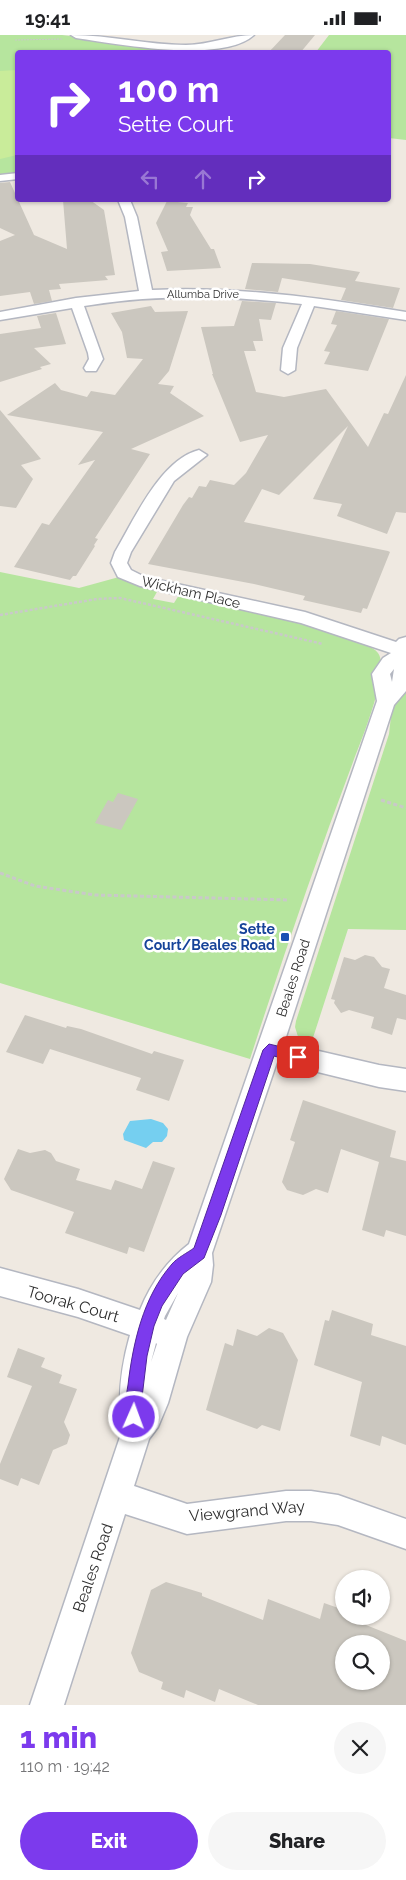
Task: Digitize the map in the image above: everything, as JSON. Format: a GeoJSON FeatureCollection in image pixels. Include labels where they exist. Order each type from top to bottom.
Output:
{"type":"FeatureCollection","features":[{"type":"Feature","properties":{"kind":"street"},"geometry":{"type":"LineString","coordinates":[[76,35],[174,46],[220,44],[249,35]]}},
{"type":"Feature","properties":{"kind":"street"},"geometry":{"type":"LineString","coordinates":[[220,44],[228,50]]}},
{"type":"Feature","properties":{"kind":"street"},"geometry":{"type":"LineString","coordinates":[[0,178],[15,176]]}},
{"type":"Feature","properties":{"kind":"street"},"geometry":{"type":"LineString","coordinates":[[125,202],[131,217],[146,294]]}},
{"type":"Feature","properties":{"kind":"street","name":"Allumba Drive"},"geometry":{"type":"LineString","coordinates":[[0,316],[76,302],[146,294],[234,293],[310,300],[406,316]]}},
{"type":"Feature","properties":{"kind":"street"},"geometry":{"type":"LineString","coordinates":[[288,370],[292,341],[310,300]]}},
{"type":"Feature","properties":{"kind":"street"},"geometry":{"type":"LineString","coordinates":[[76,302],[95,353],[96,359],[91,368]]}},
{"type":"Feature","properties":{"kind":"street","name":"Wickham Place"},"geometry":{"type":"LineString","coordinates":[[200,455],[178,468],[165,482],[123,552],[119,563],[124,573],[140,581],[305,618],[380,645],[403,649]]}},
{"type":"Feature","properties":{"kind":"street","name":"Beales Road"},"geometry":{"type":"LineString","coordinates":[[47,1705],[117,1497],[137,1431],[148,1417],[154,1403],[173,1336],[197,1282],[200,1265],[199,1253],[217,1205],[386,701],[395,695],[403,684],[403,649]]}},
{"type":"Feature","properties":{"kind":"street"},"geometry":{"type":"LineString","coordinates":[[269,1050],[379,1075],[406,1079]]}},
{"type":"Feature","properties":{"kind":"street","name":"Beales Road"},"geometry":{"type":"LineString","coordinates":[[137,1431],[133,1402],[139,1356],[147,1326],[157,1301],[178,1269],[199,1253]]}},
{"type":"Feature","properties":{"kind":"street","name":"Toorak Court"},"geometry":{"type":"LineString","coordinates":[[0,1282],[78,1303],[173,1336]]}},
{"type":"Feature","properties":{"kind":"street","name":"Viewgrand Way"},"geometry":{"type":"LineString","coordinates":[[117,1497],[187,1519],[286,1506],[310,1505],[338,1510],[406,1534]]}},
{"type":"Feature","properties":{"kind":"path"},"geometry":{"type":"LineString","coordinates":[[15,41],[47,39],[48,35]]}},
{"type":"Feature","properties":{"kind":"path"},"geometry":{"type":"LineString","coordinates":[[0,615],[97,599],[120,598],[330,645]]}},
{"type":"Feature","properties":{"kind":"path"},"geometry":{"type":"LineString","coordinates":[[381,800],[406,808]]}},
{"type":"Feature","properties":{"kind":"path"},"geometry":{"type":"LineString","coordinates":[[0,873],[35,885],[95,895],[289,900]]}},
{"type":"Feature","properties":{"kind":"green space"},"geometry":{"type":"Polygon","coordinates":[[[0,35],[62,35],[163,47],[193,48],[192,50],[15,50],[15,174],[0,176],[0,35]]]}},
{"type":"Feature","properties":{"kind":"green space"},"geometry":{"type":"Polygon","coordinates":[[[329,35],[406,35],[406,140],[391,138],[391,50],[318,50],[329,35]]]}},
{"type":"Feature","properties":{"kind":"green space"},"geometry":{"type":"Polygon","coordinates":[[[15,70],[15,155],[0,159],[0,71],[15,70]]]}},
{"type":"Feature","properties":{"kind":"green space"},"geometry":{"type":"Polygon","coordinates":[[[0,572],[79,588],[119,577],[130,583],[158,590],[153,599],[174,603],[179,595],[266,615],[309,626],[366,645],[378,653],[381,662],[381,675],[373,707],[287,947],[250,1059],[0,983],[0,572]]]}},
{"type":"Feature","properties":{"kind":"green space"},"geometry":{"type":"Polygon","coordinates":[[[406,688],[406,930],[348,929],[311,1044],[299,1040],[295,1027],[296,1021],[389,734],[392,707],[406,688]]]}},
{"type":"Feature","properties":{"kind":"water"},"geometry":{"type":"Polygon","coordinates":[[[151,1119],[163,1123],[168,1129],[167,1136],[162,1142],[153,1142],[146,1148],[124,1140],[123,1134],[130,1121],[151,1119]]]}},
{"type":"Feature","properties":{"kind":"building"},"geometry":{"type":"Polygon","coordinates":[[[285,35],[315,35],[302,50],[271,50],[285,35]]]}},
{"type":"Feature","properties":{"kind":"building"},"geometry":{"type":"Polygon","coordinates":[[[10,182],[15,193],[15,202],[19,202],[34,235],[67,249],[63,202],[93,202],[104,210],[115,275],[105,276],[108,280],[59,284],[61,289],[49,290],[52,301],[34,304],[30,292],[0,296],[0,241],[15,235],[0,228],[0,183],[10,182]]]}},
{"type":"Feature","properties":{"kind":"building"},"geometry":{"type":"Polygon","coordinates":[[[166,202],[188,203],[186,207],[193,207],[190,215],[211,249],[214,249],[221,268],[167,271],[161,252],[168,251],[156,223],[166,202]]]}},
{"type":"Feature","properties":{"kind":"building"},"geometry":{"type":"Polygon","coordinates":[[[252,263],[310,264],[360,272],[355,281],[400,288],[393,308],[341,300],[346,288],[282,278],[278,292],[245,289],[252,263]]]}},
{"type":"Feature","properties":{"kind":"building"},"geometry":{"type":"Polygon","coordinates":[[[242,301],[276,303],[271,320],[259,319],[263,341],[253,341],[256,351],[244,351],[256,392],[284,397],[326,389],[368,447],[384,413],[388,414],[406,375],[406,513],[396,512],[387,534],[337,516],[342,504],[313,499],[348,426],[279,495],[262,489],[244,522],[390,552],[367,609],[363,608],[361,613],[303,600],[305,596],[254,584],[148,564],[183,505],[189,497],[192,498],[199,486],[206,487],[210,480],[234,485],[246,473],[268,435],[240,442],[212,374],[201,327],[234,326],[242,301]]]}},
{"type":"Feature","properties":{"kind":"building"},"geometry":{"type":"Polygon","coordinates":[[[151,306],[155,312],[188,311],[169,371],[158,384],[174,386],[170,393],[204,416],[131,449],[150,454],[95,538],[98,539],[95,546],[76,576],[73,576],[70,580],[14,567],[42,523],[49,525],[95,460],[78,465],[103,432],[7,415],[55,383],[61,390],[87,397],[91,391],[115,395],[143,359],[127,358],[122,332],[111,313],[151,306]]]}},
{"type":"Feature","properties":{"kind":"building"},"geometry":{"type":"Polygon","coordinates":[[[336,311],[389,319],[368,371],[324,364],[330,352],[324,351],[337,325],[331,324],[336,311]]]}},
{"type":"Feature","properties":{"kind":"building"},"geometry":{"type":"Polygon","coordinates":[[[56,313],[66,344],[34,348],[51,364],[40,367],[42,369],[0,382],[0,334],[41,328],[37,316],[56,313]]]}},
{"type":"Feature","properties":{"kind":"building"},"geometry":{"type":"Polygon","coordinates":[[[0,410],[41,459],[21,465],[33,479],[16,508],[0,506],[0,410]]]}},
{"type":"Feature","properties":{"kind":"building"},"geometry":{"type":"Polygon","coordinates":[[[118,793],[138,799],[121,830],[95,823],[108,800],[113,802],[118,793]]]}},
{"type":"Feature","properties":{"kind":"building"},"geometry":{"type":"Polygon","coordinates":[[[365,955],[374,957],[382,967],[390,969],[384,988],[406,995],[406,1020],[397,1018],[392,1035],[371,1028],[374,1017],[349,1010],[341,1013],[334,1003],[335,1000],[331,999],[344,957],[355,960],[365,955]]]}},
{"type":"Feature","properties":{"kind":"building"},"geometry":{"type":"Polygon","coordinates":[[[25,1015],[66,1028],[67,1026],[81,1029],[152,1054],[154,1051],[184,1060],[169,1101],[136,1090],[141,1078],[50,1049],[43,1064],[6,1052],[25,1015]]]}},
{"type":"Feature","properties":{"kind":"building"},"geometry":{"type":"Polygon","coordinates":[[[303,1100],[396,1131],[390,1157],[406,1161],[406,1236],[386,1230],[384,1237],[362,1230],[379,1162],[341,1149],[328,1193],[316,1189],[303,1195],[287,1190],[282,1182],[295,1142],[290,1140],[303,1100]]]}},
{"type":"Feature","properties":{"kind":"building"},"geometry":{"type":"Polygon","coordinates":[[[18,1149],[30,1153],[45,1150],[51,1153],[56,1161],[80,1169],[76,1180],[111,1190],[115,1180],[142,1189],[153,1161],[175,1168],[144,1252],[129,1247],[127,1254],[65,1233],[74,1212],[11,1190],[4,1179],[18,1149]]]}},
{"type":"Feature","properties":{"kind":"building"},"geometry":{"type":"Polygon","coordinates":[[[332,1310],[373,1324],[371,1335],[406,1346],[406,1445],[382,1436],[380,1446],[350,1436],[362,1382],[314,1365],[325,1320],[329,1321],[332,1310]]]}},
{"type":"Feature","properties":{"kind":"building"},"geometry":{"type":"Polygon","coordinates":[[[269,1328],[283,1333],[298,1360],[280,1431],[262,1425],[257,1429],[206,1410],[225,1343],[233,1346],[237,1329],[257,1336],[269,1328]]]}},
{"type":"Feature","properties":{"kind":"building"},"geometry":{"type":"Polygon","coordinates":[[[18,1348],[45,1358],[41,1367],[62,1375],[59,1383],[77,1389],[64,1422],[70,1435],[67,1444],[53,1450],[39,1485],[21,1478],[18,1486],[0,1479],[0,1464],[32,1386],[7,1377],[18,1348]]]}},
{"type":"Feature","properties":{"kind":"building"},"geometry":{"type":"Polygon","coordinates":[[[166,1582],[202,1593],[202,1596],[263,1620],[268,1599],[320,1619],[324,1603],[335,1607],[335,1625],[366,1625],[406,1641],[406,1705],[258,1705],[219,1689],[215,1702],[186,1690],[184,1698],[161,1689],[163,1682],[139,1672],[131,1653],[151,1590],[166,1582]]]}},
{"type":"Feature","properties":{"kind":"place","name":"Sette Court/Beales Road"},"geometry":{"type":"Point","coordinates":[285,937]}},
{"type":"Feature","properties":{"kind":"route"},"geometry":{"type":"LineString","coordinates":[[134,1417],[133,1402],[139,1356],[147,1326],[157,1301],[178,1269],[187,1260],[199,1253],[214,1215],[269,1050],[298,1057]]}}]}
